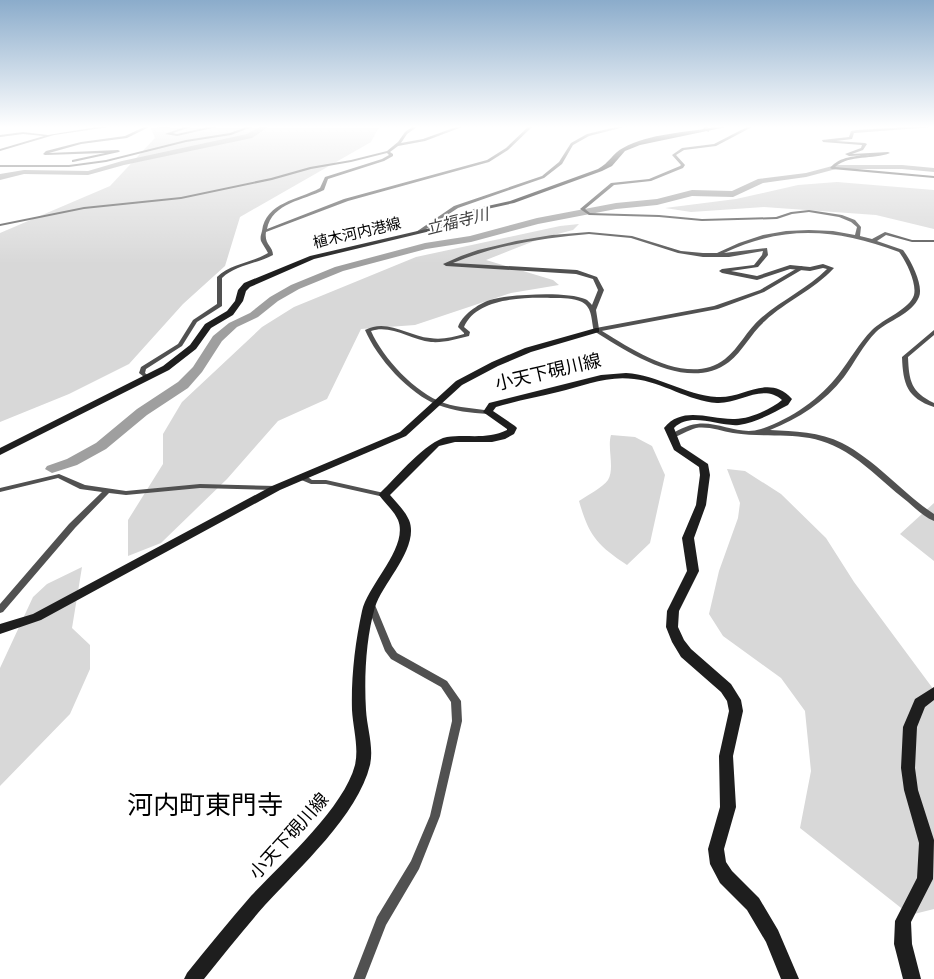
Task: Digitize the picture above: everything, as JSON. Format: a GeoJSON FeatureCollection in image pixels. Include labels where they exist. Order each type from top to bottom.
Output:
{"type":"FeatureCollection","features":[{"type":"Feature","properties":{"kind":"main road","name":"植木河内港線"},"geometry":{"type":"LineString","coordinates":[[0,452],[148,378],[179,358],[194,346],[208,326],[230,313],[247,285],[330,251],[418,232],[458,220],[476,210],[512,202],[593,173]]}},
{"type":"Feature","properties":{"kind":"main road","name":"小天下硯川線"},"geometry":{"type":"LineString","coordinates":[[0,629],[37,617],[276,488],[403,434],[459,383],[495,364],[528,350],[596,330]]}},
{"type":"Feature","properties":{"kind":"main road","name":"小天下硯川線"},"geometry":{"type":"LineString","coordinates":[[193,979],[254,905],[344,806],[356,783],[362,765],[364,748],[358,704],[370,604],[403,544],[406,530],[405,522],[384,495],[436,444],[444,440],[491,440],[511,432],[512,428],[488,412],[492,405],[566,388],[597,378],[624,375],[643,377],[708,399],[734,399],[767,389],[776,391],[787,399],[785,403],[748,420],[724,422],[681,418],[673,422],[669,428],[671,436]]}},
{"type":"Feature","properties":{"kind":"main road"},"geometry":{"type":"LineString","coordinates":[[671,436],[677,448],[704,466],[705,475],[701,505],[688,538],[693,571],[673,611],[672,627],[678,642],[686,652],[726,688],[734,700],[736,711],[726,756],[728,807],[716,849],[718,864],[726,877],[753,904],[772,936],[790,979]]}},
{"type":"Feature","properties":{"kind":"main road"},"geometry":{"type":"LineString","coordinates":[[912,979],[903,944],[903,921],[925,879],[927,843],[911,790],[908,768],[910,727],[920,703],[934,692]]}},
{"type":"Feature","properties":{"kind":"street"},"geometry":{"type":"LineString","coordinates":[[0,225],[84,208],[182,198],[298,173]]}},
{"type":"Feature","properties":{"kind":"street"},"geometry":{"type":"LineString","coordinates":[[148,378],[142,373],[143,368],[175,349],[195,321],[220,305],[219,278],[225,272],[271,254],[264,243],[267,222],[286,202],[319,191],[326,178],[343,173]]}},
{"type":"Feature","properties":{"kind":"street"},"geometry":{"type":"LineString","coordinates":[[265,231],[346,200],[443,173]]}},
{"type":"Feature","properties":{"kind":"street"},"geometry":{"type":"LineString","coordinates":[[418,232],[456,207],[543,177],[549,173]]}},
{"type":"Feature","properties":{"kind":"street"},"geometry":{"type":"LineString","coordinates":[[668,173],[650,180],[614,184],[582,209],[589,214],[702,220],[777,219],[799,211],[819,212],[853,221],[860,228],[857,237]]}},
{"type":"Feature","properties":{"kind":"street"},"geometry":{"type":"LineString","coordinates":[[885,173],[934,177]]}},
{"type":"Feature","properties":{"kind":"street"},"geometry":{"type":"LineString","coordinates":[[718,254],[739,243],[769,234],[817,230],[857,237],[901,251],[907,256],[917,290],[917,297],[885,321],[861,344],[842,375],[825,394],[796,416],[762,431]]}},
{"type":"Feature","properties":{"kind":"street"},"geometry":{"type":"LineString","coordinates":[[488,412],[471,411],[437,402],[423,395],[387,360],[368,330],[383,327],[429,340],[453,338],[467,334],[461,327],[462,323],[480,307],[493,300],[520,297],[572,297],[587,302],[593,310],[596,330],[619,346],[676,369],[691,371],[715,367],[730,358],[759,322],[810,288],[831,268],[823,266],[810,269],[786,268],[758,278],[722,271],[756,266],[765,255],[765,249],[718,254],[680,252],[632,237],[589,233],[521,242],[446,264],[585,274],[595,278],[600,285],[601,290],[593,310]]}},
{"type":"Feature","properties":{"kind":"street"},"geometry":{"type":"LineString","coordinates":[[873,241],[885,233],[912,241],[934,241]]}},
{"type":"Feature","properties":{"kind":"street"},"geometry":{"type":"LineString","coordinates":[[596,330],[716,308],[762,291],[801,268]]}},
{"type":"Feature","properties":{"kind":"street"},"geometry":{"type":"LineString","coordinates":[[934,332],[905,357],[910,389],[916,397],[934,405]]}},
{"type":"Feature","properties":{"kind":"street"},"geometry":{"type":"LineString","coordinates":[[671,436],[692,427],[702,426],[735,431],[802,433],[837,443],[851,451],[917,507],[934,518]]}},
{"type":"Feature","properties":{"kind":"street"},"geometry":{"type":"LineString","coordinates":[[0,490],[59,476],[78,485],[126,493],[200,486],[276,488]]}},
{"type":"Feature","properties":{"kind":"street"},"geometry":{"type":"LineString","coordinates":[[302,477],[311,482],[326,482],[384,495]]}},
{"type":"Feature","properties":{"kind":"street"},"geometry":{"type":"LineString","coordinates":[[0,610],[72,526],[107,491]]}},
{"type":"Feature","properties":{"kind":"street"},"geometry":{"type":"LineString","coordinates":[[359,979],[381,921],[415,865],[435,816],[457,721],[456,701],[444,684],[394,656],[388,648],[370,604]]}},
{"type":"Feature","properties":{"kind":"shaded area"},"geometry":{"type":"Polygon","coordinates":[[[122,173],[317,173],[240,217],[225,266],[183,304],[129,364],[69,394],[0,422],[0,233],[110,186],[122,173]]]}},
{"type":"Feature","properties":{"kind":"shaded area"},"geometry":{"type":"Polygon","coordinates":[[[837,182],[934,190],[934,229],[876,215],[764,207],[691,212],[665,208],[736,199],[798,185],[837,182]]]}},
{"type":"Feature","properties":{"kind":"shaded area"},"geometry":{"type":"Polygon","coordinates":[[[579,224],[573,230],[542,238],[486,260],[553,280],[559,285],[511,293],[415,325],[361,329],[327,399],[278,421],[227,479],[161,543],[128,556],[128,520],[163,464],[163,434],[182,402],[262,327],[294,307],[416,257],[560,226],[579,224]]]}},
{"type":"Feature","properties":{"kind":"shaded area"},"geometry":{"type":"Polygon","coordinates":[[[611,435],[635,437],[652,446],[665,475],[650,543],[627,565],[596,539],[586,523],[579,501],[599,489],[608,480],[611,470],[611,435]]]}},
{"type":"Feature","properties":{"kind":"shaded area"},"geometry":{"type":"Polygon","coordinates":[[[727,469],[745,471],[781,494],[826,538],[854,582],[934,690],[934,909],[910,915],[800,828],[811,771],[805,711],[781,678],[723,636],[709,614],[719,571],[738,518],[740,503],[727,469]]]}},
{"type":"Feature","properties":{"kind":"shaded area"},"geometry":{"type":"Polygon","coordinates":[[[934,503],[934,561],[900,534],[934,503]]]}},
{"type":"Feature","properties":{"kind":"shaded area"},"geometry":{"type":"Polygon","coordinates":[[[82,567],[72,628],[90,645],[90,669],[70,714],[0,786],[0,668],[33,597],[47,584],[82,567]]]}},
{"type":"Feature","properties":{"kind":"waterway"},"geometry":{"type":"LineString","coordinates":[[0,177],[21,173]]}},
{"type":"Feature","properties":{"kind":"waterway"},"geometry":{"type":"LineString","coordinates":[[68,173],[89,173]]}},
{"type":"Feature","properties":{"kind":"waterway","name":"立福寺川"},"geometry":{"type":"LineString","coordinates":[[52,469],[72,462],[101,446],[142,412],[183,385],[198,369],[217,339],[233,325],[254,315],[274,299],[295,287],[339,269],[425,246],[471,239],[537,221],[616,206],[657,202],[692,193],[733,194],[761,181],[815,173]]}},
{"type":"Feature","properties":{"kind":"district","name":"河内町東門寺"},"geometry":{"type":"Point","coordinates":[205,805]}}]}
